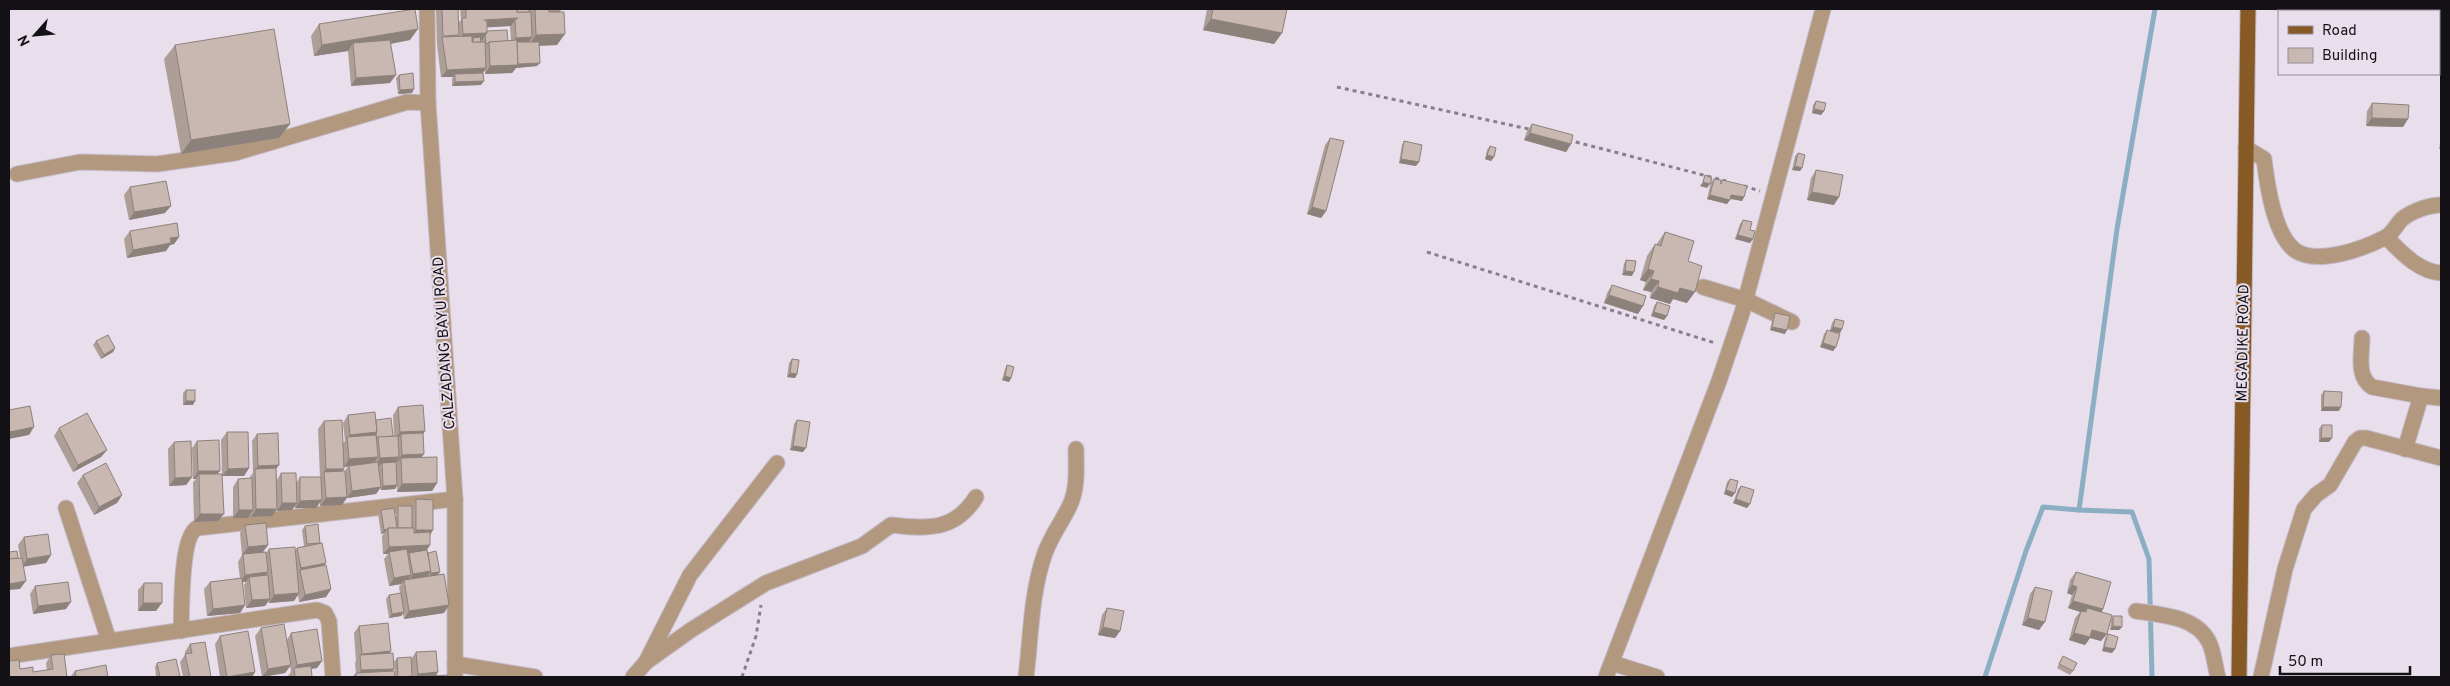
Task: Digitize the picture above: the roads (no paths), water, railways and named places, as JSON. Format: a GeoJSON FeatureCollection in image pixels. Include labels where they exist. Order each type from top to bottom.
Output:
{"type":"FeatureCollection","features":[{"type":"Feature","properties":{"kind":"main road","name":"MEGADIKE ROAD"},"geometry":{"type":"LineString","coordinates":[[2239,677],[2248,9]]}},
{"type":"Feature","properties":{"kind":"street","name":"CALZADANG BAYU ROAD"},"geometry":{"type":"LineString","coordinates":[[426,9],[428,103],[455,499],[455,671]]}},
{"type":"Feature","properties":{"kind":"street"},"geometry":{"type":"LineString","coordinates":[[1606,677],[1730,348],[1746,300],[1772,194],[1823,9]]}},
{"type":"Feature","properties":{"kind":"street"},"geometry":{"type":"LineString","coordinates":[[17,174],[80,162],[157,164],[236,153],[407,102],[428,103]]}},
{"type":"Feature","properties":{"kind":"street"},"geometry":{"type":"LineString","coordinates":[[2246,148],[2264,159],[2268,195],[2284,235],[2296,251],[2319,257],[2344,254],[2386,238],[2403,219],[2416,212],[2441,205]]}},
{"type":"Feature","properties":{"kind":"street"},"geometry":{"type":"LineString","coordinates":[[2386,238],[2411,261],[2434,272],[2441,273]]}},
{"type":"Feature","properties":{"kind":"street"},"geometry":{"type":"LineString","coordinates":[[1704,286],[1746,300],[1792,322]]}},
{"type":"Feature","properties":{"kind":"street"},"geometry":{"type":"LineString","coordinates":[[2362,338],[2361,374],[2365,382],[2372,387],[2441,398]]}},
{"type":"Feature","properties":{"kind":"street"},"geometry":{"type":"LineString","coordinates":[[2405,449],[2421,396]]}},
{"type":"Feature","properties":{"kind":"street"},"geometry":{"type":"LineString","coordinates":[[2261,677],[2285,569],[2304,509],[2316,495],[2330,485],[2356,442],[2360,438],[2366,438],[2441,458]]}},
{"type":"Feature","properties":{"kind":"street"},"geometry":{"type":"LineString","coordinates":[[1026,677],[1036,592],[1045,554],[1058,524],[1070,505],[1075,487],[1076,449]]}},
{"type":"Feature","properties":{"kind":"street"},"geometry":{"type":"LineString","coordinates":[[646,662],[690,575],[777,463]]}},
{"type":"Feature","properties":{"kind":"street"},"geometry":{"type":"LineString","coordinates":[[633,677],[646,662],[691,630],[766,583],[862,546],[891,525],[922,529],[956,520],[976,497]]}},
{"type":"Feature","properties":{"kind":"street"},"geometry":{"type":"LineString","coordinates":[[181,630],[184,561],[189,537],[197,528],[224,518],[455,499]]}},
{"type":"Feature","properties":{"kind":"street"},"geometry":{"type":"LineString","coordinates":[[66,508],[109,641]]}},
{"type":"Feature","properties":{"kind":"street"},"geometry":{"type":"LineString","coordinates":[[9,656],[321,611],[329,621],[333,677]]}},
{"type":"Feature","properties":{"kind":"street"},"geometry":{"type":"LineString","coordinates":[[2140,612],[2164,615],[2187,622],[2199,629],[2210,643],[2218,677]]}},
{"type":"Feature","properties":{"kind":"street"},"geometry":{"type":"LineString","coordinates":[[1612,663],[1658,677]]}},
{"type":"Feature","properties":{"kind":"street"},"geometry":{"type":"LineString","coordinates":[[455,671],[535,677]]}},
{"type":"Feature","properties":{"kind":"waterway"},"geometry":{"type":"LineString","coordinates":[[2152,677],[2149,559],[2132,512],[2079,510],[2117,229],[2155,9]]}},
{"type":"Feature","properties":{"kind":"waterway"},"geometry":{"type":"LineString","coordinates":[[1985,677],[2026,551],[2043,507],[2079,510]]}}]}
